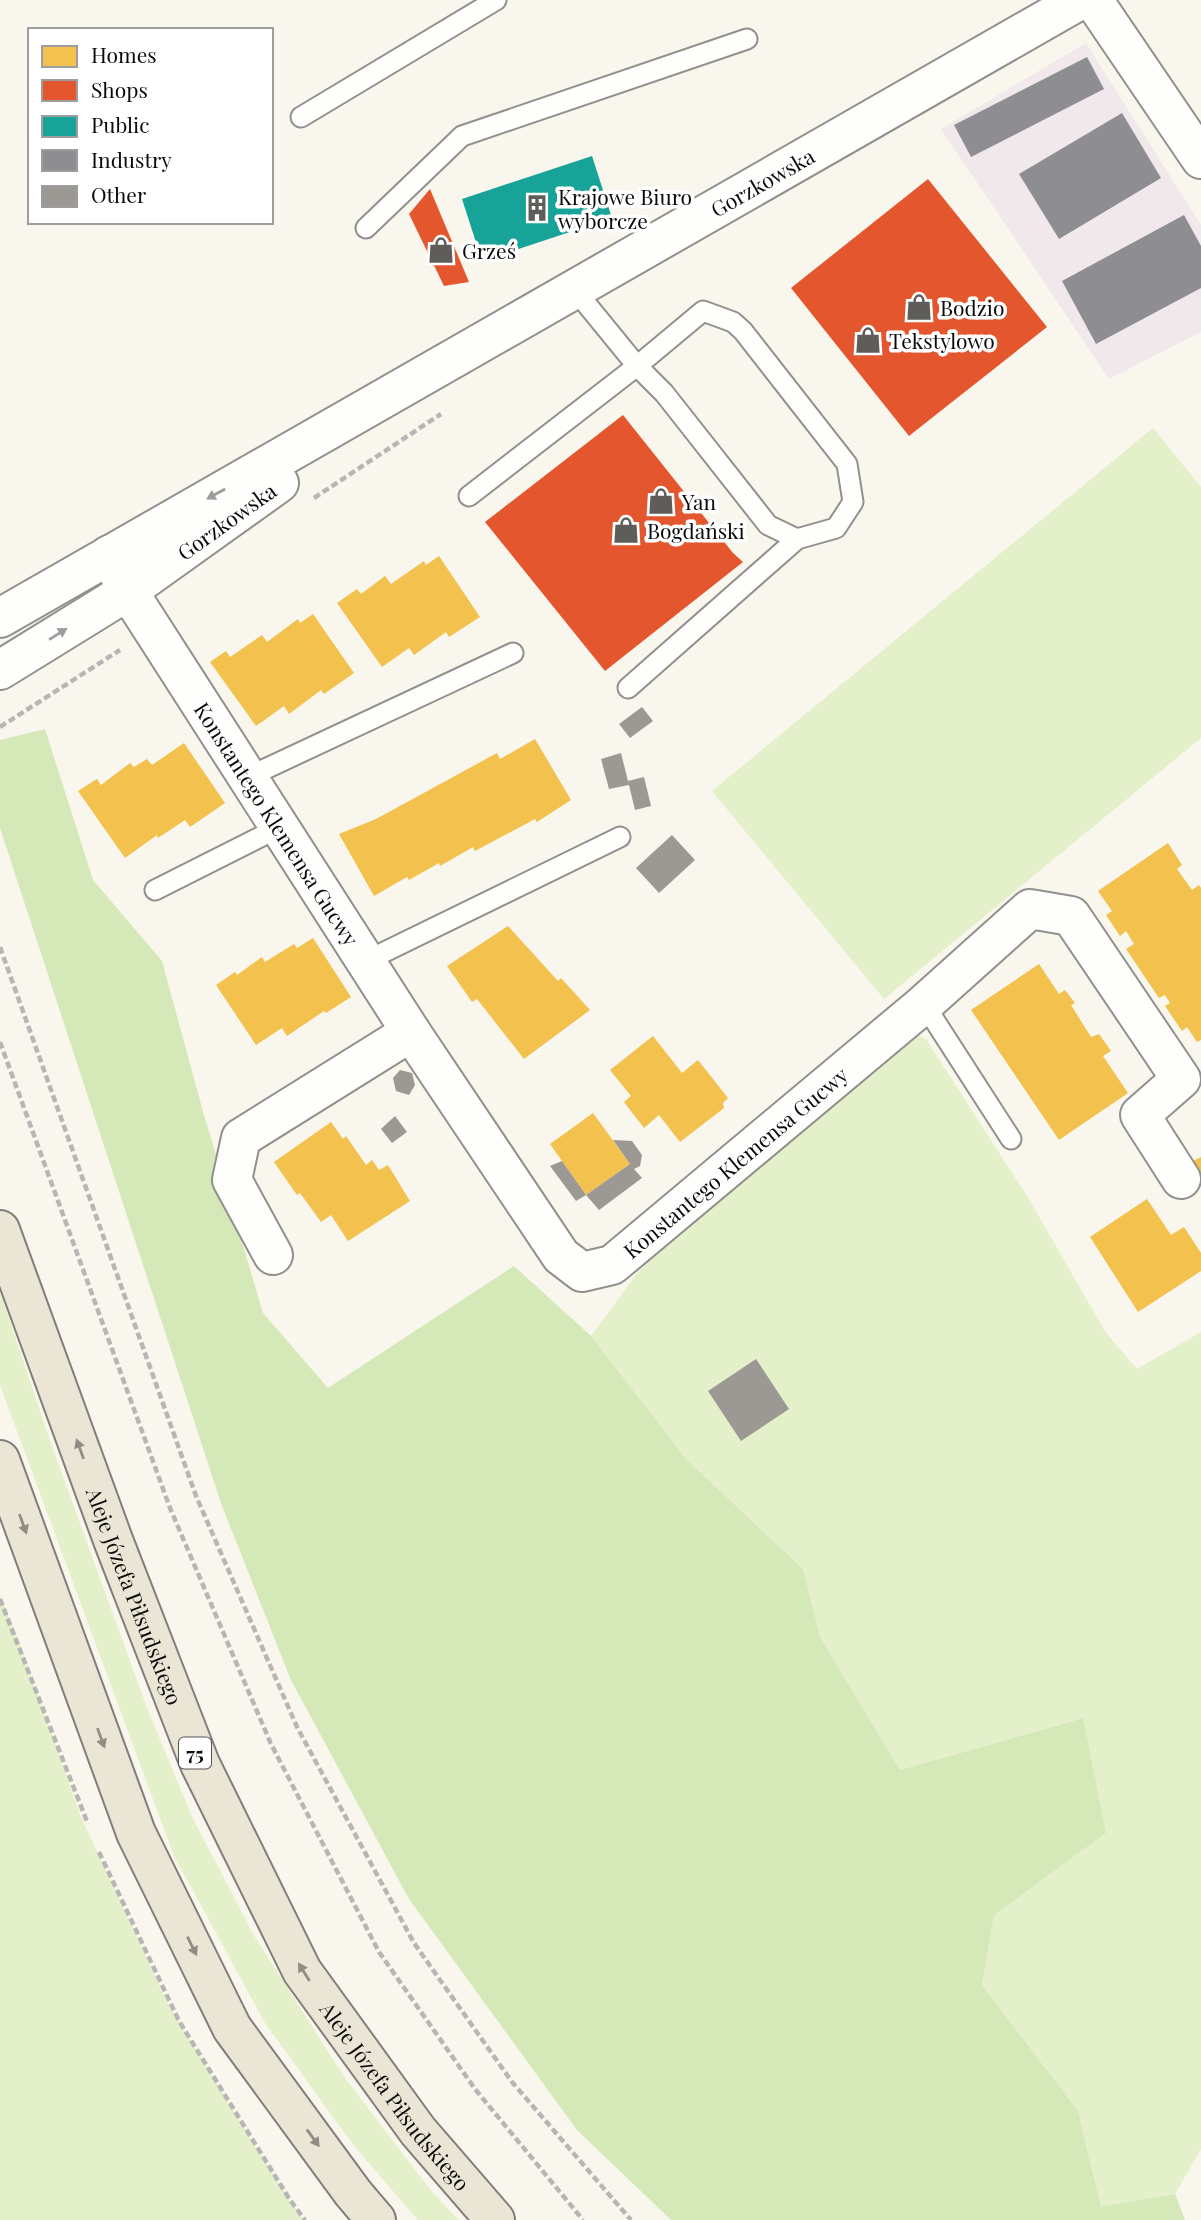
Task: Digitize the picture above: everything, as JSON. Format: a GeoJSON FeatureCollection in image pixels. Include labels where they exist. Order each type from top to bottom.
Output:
{"type":"FeatureCollection","features":[{"type":"Feature","properties":{"kind":"main road","name":"Aleje Józefa Piłsudskiego"},"geometry":{"type":"LineString","coordinates":[[0,1230],[113,1540],[200,1764],[302,1971],[418,2131],[495,2220]]}},
{"type":"Feature","properties":{"kind":"main road"},"geometry":{"type":"LineString","coordinates":[[0,1460],[136,1833],[220,2004],[232,2028],[353,2193],[376,2220]]}},
{"type":"Feature","properties":{"kind":"street","name":"Gorzkowska"},"geometry":{"type":"LineString","coordinates":[[0,618],[1080,0]]}},
{"type":"Feature","properties":{"kind":"street"},"geometry":{"type":"LineString","coordinates":[[1093,0],[1201,159]]}},
{"type":"Feature","properties":{"kind":"street","name":"Gorzkowska"},"geometry":{"type":"LineString","coordinates":[[0,670],[128,591],[446,364]]}},
{"type":"Feature","properties":{"kind":"street","name":"Konstantego Klemensa Gucwy"},"geometry":{"type":"LineString","coordinates":[[109,555],[128,591],[411,1032],[561,1256],[582,1272],[612,1265],[924,1004],[1030,909],[1070,916],[1181,1079],[1140,1115],[1181,1180]]}},
{"type":"Feature","properties":{"kind":"street"},"geometry":{"type":"LineString","coordinates":[[273,1255],[232,1180],[241,1138],[411,1032]]}},
{"type":"Feature","properties":{"kind":"lane"},"geometry":{"type":"LineString","coordinates":[[301,117],[496,0]]}},
{"type":"Feature","properties":{"kind":"lane"},"geometry":{"type":"LineString","coordinates":[[366,228],[462,136],[747,39]]}},
{"type":"Feature","properties":{"kind":"lane"},"geometry":{"type":"LineString","coordinates":[[575,290],[637,366],[664,393],[768,525],[797,540]]}},
{"type":"Feature","properties":{"kind":"lane"},"geometry":{"type":"LineString","coordinates":[[469,496],[637,366],[703,311],[733,322],[743,331],[847,464],[853,502],[836,528],[797,540],[628,688]]}},
{"type":"Feature","properties":{"kind":"lane"},"geometry":{"type":"LineString","coordinates":[[247,777],[513,653]]}},
{"type":"Feature","properties":{"kind":"lane"},"geometry":{"type":"LineString","coordinates":[[155,890],[280,827]]}},
{"type":"Feature","properties":{"kind":"lane"},"geometry":{"type":"LineString","coordinates":[[366,961],[620,837]]}},
{"type":"Feature","properties":{"kind":"lane"},"geometry":{"type":"LineString","coordinates":[[924,1004],[1011,1139]]}},
{"type":"Feature","properties":{"kind":"path"},"geometry":{"type":"LineString","coordinates":[[310,501],[446,411]]}},
{"type":"Feature","properties":{"kind":"path"},"geometry":{"type":"LineString","coordinates":[[0,727],[153,629]]}},
{"type":"Feature","properties":{"kind":"path"},"geometry":{"type":"LineString","coordinates":[[0,947],[195,1496],[297,1727],[414,1943],[512,2082],[631,2220]]}},
{"type":"Feature","properties":{"kind":"path"},"geometry":{"type":"LineString","coordinates":[[0,1042],[170,1508],[271,1744],[379,1952],[475,2089],[583,2220]]}},
{"type":"Feature","properties":{"kind":"shaded area"},"geometry":{"type":"Polygon","coordinates":[[[1086,43],[1201,225],[1201,332],[1109,379],[941,129],[1086,43]]]}},
{"type":"Feature","properties":{"kind":"green space"},"geometry":{"type":"Polygon","coordinates":[[[1153,428],[1201,487],[1201,738],[884,999],[712,791],[1153,428]]]}},
{"type":"Feature","properties":{"kind":"green space"},"geometry":{"type":"Polygon","coordinates":[[[45,729],[93,880],[162,961],[263,1313],[328,1388],[514,1266],[591,1336],[687,1460],[803,1569],[820,1637],[900,1770],[1083,1718],[1106,1833],[994,1915],[982,1985],[1078,2111],[1101,2207],[1175,2194],[1185,2220],[671,2220],[577,2130],[409,1899],[291,1680],[222,1506],[0,828],[0,740],[45,729]]]}},
{"type":"Feature","properties":{"kind":"green space"},"geometry":{"type":"Polygon","coordinates":[[[911,1032],[926,1039],[1029,1199],[1106,1333],[1137,1369],[1201,1332],[1201,2149],[1175,2194],[1101,2208],[1078,2111],[982,1985],[994,1915],[1106,1833],[1082,1718],[900,1770],[820,1637],[803,1569],[687,1460],[591,1336],[638,1272],[732,1180],[911,1032]]]}},
{"type":"Feature","properties":{"kind":"green space"},"geometry":{"type":"Polygon","coordinates":[[[0,1291],[48,1435],[147,1708],[193,1819],[255,1937],[345,2078],[433,2193],[459,2220],[418,2220],[354,2146],[265,2023],[174,1856],[0,1385],[0,1291]]]}},
{"type":"Feature","properties":{"kind":"green space"},"geometry":{"type":"Polygon","coordinates":[[[0,1596],[20,1644],[81,1817],[167,2002],[303,2220],[0,2220],[0,1596]]]}},
{"type":"Feature","properties":{"kind":"building: Homes"},"geometry":{"type":"Polygon","coordinates":[[[439,556],[480,617],[449,637],[446,632],[414,655],[409,648],[382,667],[337,603],[357,589],[361,594],[385,576],[391,584],[424,561],[426,565],[439,556]]]}},
{"type":"Feature","properties":{"kind":"building: Homes"},"geometry":{"type":"Polygon","coordinates":[[[313,614],[354,673],[324,694],[321,690],[289,714],[284,706],[256,726],[210,662],[226,651],[230,657],[262,635],[267,642],[298,619],[300,623],[313,614]]]}},
{"type":"Feature","properties":{"kind":"building: Homes"},"geometry":{"type":"Polygon","coordinates":[[[535,739],[571,800],[537,822],[535,819],[475,851],[473,847],[440,866],[439,863],[409,880],[407,877],[374,896],[339,834],[376,819],[497,753],[500,759],[535,739]]]}},
{"type":"Feature","properties":{"kind":"building: Homes"},"geometry":{"type":"Polygon","coordinates":[[[184,743],[225,803],[190,827],[185,820],[158,838],[157,835],[125,858],[78,791],[97,779],[101,785],[130,763],[134,767],[147,759],[152,765],[184,743]]]}},
{"type":"Feature","properties":{"kind":"building: Homes"},"geometry":{"type":"Polygon","coordinates":[[[1168,843],[1182,865],[1177,869],[1192,890],[1199,885],[1201,888],[1201,1040],[1197,1042],[1187,1027],[1182,1031],[1165,1006],[1170,1003],[1165,995],[1159,998],[1126,949],[1134,944],[1126,931],[1120,936],[1106,915],[1112,911],[1098,891],[1168,843]]]}},
{"type":"Feature","properties":{"kind":"building: Homes"},"geometry":{"type":"Polygon","coordinates":[[[508,926],[558,981],[561,978],[590,1010],[524,1059],[477,999],[472,1002],[447,966],[508,926]]]}},
{"type":"Feature","properties":{"kind":"building: Homes"},"geometry":{"type":"Polygon","coordinates":[[[313,938],[351,997],[287,1036],[282,1028],[256,1045],[216,985],[235,972],[237,975],[262,957],[265,962],[294,944],[297,948],[313,938]]]}},
{"type":"Feature","properties":{"kind":"building: Homes"},"geometry":{"type":"Polygon","coordinates":[[[1039,964],[1059,994],[1065,990],[1075,1003],[1071,1005],[1091,1037],[1099,1034],[1111,1051],[1103,1056],[1128,1093],[1059,1140],[971,1010],[1039,964]]]}},
{"type":"Feature","properties":{"kind":"building: Homes"},"geometry":{"type":"Polygon","coordinates":[[[653,1036],[682,1073],[698,1060],[728,1098],[723,1103],[724,1108],[680,1142],[659,1115],[644,1128],[624,1102],[631,1096],[610,1070],[653,1036]]]}},
{"type":"Feature","properties":{"kind":"building: Homes"},"geometry":{"type":"Polygon","coordinates":[[[593,1113],[630,1164],[586,1195],[550,1144],[593,1113]]]}},
{"type":"Feature","properties":{"kind":"building: Homes"},"geometry":{"type":"Polygon","coordinates":[[[331,1122],[343,1139],[346,1136],[366,1165],[372,1160],[379,1170],[388,1165],[410,1201],[348,1241],[331,1215],[321,1222],[300,1193],[297,1195],[274,1162],[331,1122]]]}},
{"type":"Feature","properties":{"kind":"building: Homes"},"geometry":{"type":"Polygon","coordinates":[[[1201,1157],[1201,1186],[1189,1163],[1201,1157]]]}},
{"type":"Feature","properties":{"kind":"building: Homes"},"geometry":{"type":"Polygon","coordinates":[[[1147,1199],[1171,1235],[1184,1227],[1201,1253],[1201,1271],[1138,1312],[1090,1237],[1147,1199]]]}},
{"type":"Feature","properties":{"kind":"building: Shops","name":"Bodzio"},"geometry":{"type":"Polygon","coordinates":[[[928,179],[1047,327],[909,436],[791,288],[928,179]]]}},
{"type":"Feature","properties":{"kind":"building: Shops"},"geometry":{"type":"Polygon","coordinates":[[[430,189],[469,282],[444,286],[409,214],[430,189]]]}},
{"type":"Feature","properties":{"kind":"building: Shops"},"geometry":{"type":"Polygon","coordinates":[[[623,415],[743,562],[605,671],[485,522],[623,415]]]}},
{"type":"Feature","properties":{"kind":"building: Public","name":"Krajowe Biuro wyborcze"},"geometry":{"type":"Polygon","coordinates":[[[592,156],[612,218],[482,261],[462,199],[592,156]]]}},
{"type":"Feature","properties":{"kind":"building: Industry"},"geometry":{"type":"Polygon","coordinates":[[[1087,57],[1104,89],[971,157],[954,125],[1087,57]]]}},
{"type":"Feature","properties":{"kind":"building: Industry"},"geometry":{"type":"Polygon","coordinates":[[[1122,113],[1161,178],[1059,239],[1019,174],[1122,113]]]}},
{"type":"Feature","properties":{"kind":"building: Industry"},"geometry":{"type":"Polygon","coordinates":[[[1184,215],[1201,246],[1201,288],[1096,344],[1062,281],[1184,215]]]}},
{"type":"Feature","properties":{"kind":"building: Other"},"geometry":{"type":"Polygon","coordinates":[[[642,707],[653,721],[630,738],[619,724],[642,707]]]}},
{"type":"Feature","properties":{"kind":"building: Other"},"geometry":{"type":"Polygon","coordinates":[[[621,753],[628,781],[644,777],[651,806],[635,810],[629,785],[609,789],[601,759],[621,753]]]}},
{"type":"Feature","properties":{"kind":"building: Other"},"geometry":{"type":"Polygon","coordinates":[[[672,835],[695,860],[659,893],[636,868],[672,835]]]}},
{"type":"Feature","properties":{"kind":"building: Other"},"geometry":{"type":"Polygon","coordinates":[[[400,1070],[412,1073],[415,1085],[409,1095],[396,1091],[393,1078],[400,1070]]]}},
{"type":"Feature","properties":{"kind":"building: Other"},"geometry":{"type":"Polygon","coordinates":[[[395,1116],[407,1132],[392,1143],[381,1129],[395,1116]]]}},
{"type":"Feature","properties":{"kind":"building: Other"},"geometry":{"type":"Polygon","coordinates":[[[613,1140],[632,1141],[642,1155],[640,1166],[634,1169],[642,1178],[599,1210],[586,1195],[630,1164],[613,1140]]]}},
{"type":"Feature","properties":{"kind":"building: Other"},"geometry":{"type":"Polygon","coordinates":[[[562,1161],[586,1195],[576,1201],[550,1166],[562,1161]]]}},
{"type":"Feature","properties":{"kind":"building: Other"},"geometry":{"type":"Polygon","coordinates":[[[756,1359],[789,1409],[741,1441],[708,1391],[756,1359]]]}},
{"type":"Feature","properties":{"kind":"place","name":"Krajowe Biuro wyborcze"},"geometry":{"type":"Point","coordinates":[537,208]}},
{"type":"Feature","properties":{"kind":"place","name":"Grześ"},"geometry":{"type":"Point","coordinates":[441,250]}},
{"type":"Feature","properties":{"kind":"place","name":"Bodzio"},"geometry":{"type":"Point","coordinates":[919,307]}},
{"type":"Feature","properties":{"kind":"place","name":"Tekstylowo"},"geometry":{"type":"Point","coordinates":[868,340]}},
{"type":"Feature","properties":{"kind":"place","name":"Yan"},"geometry":{"type":"Point","coordinates":[661,501]}},
{"type":"Feature","properties":{"kind":"place","name":"Bogdański"},"geometry":{"type":"Point","coordinates":[626,530]}}]}
